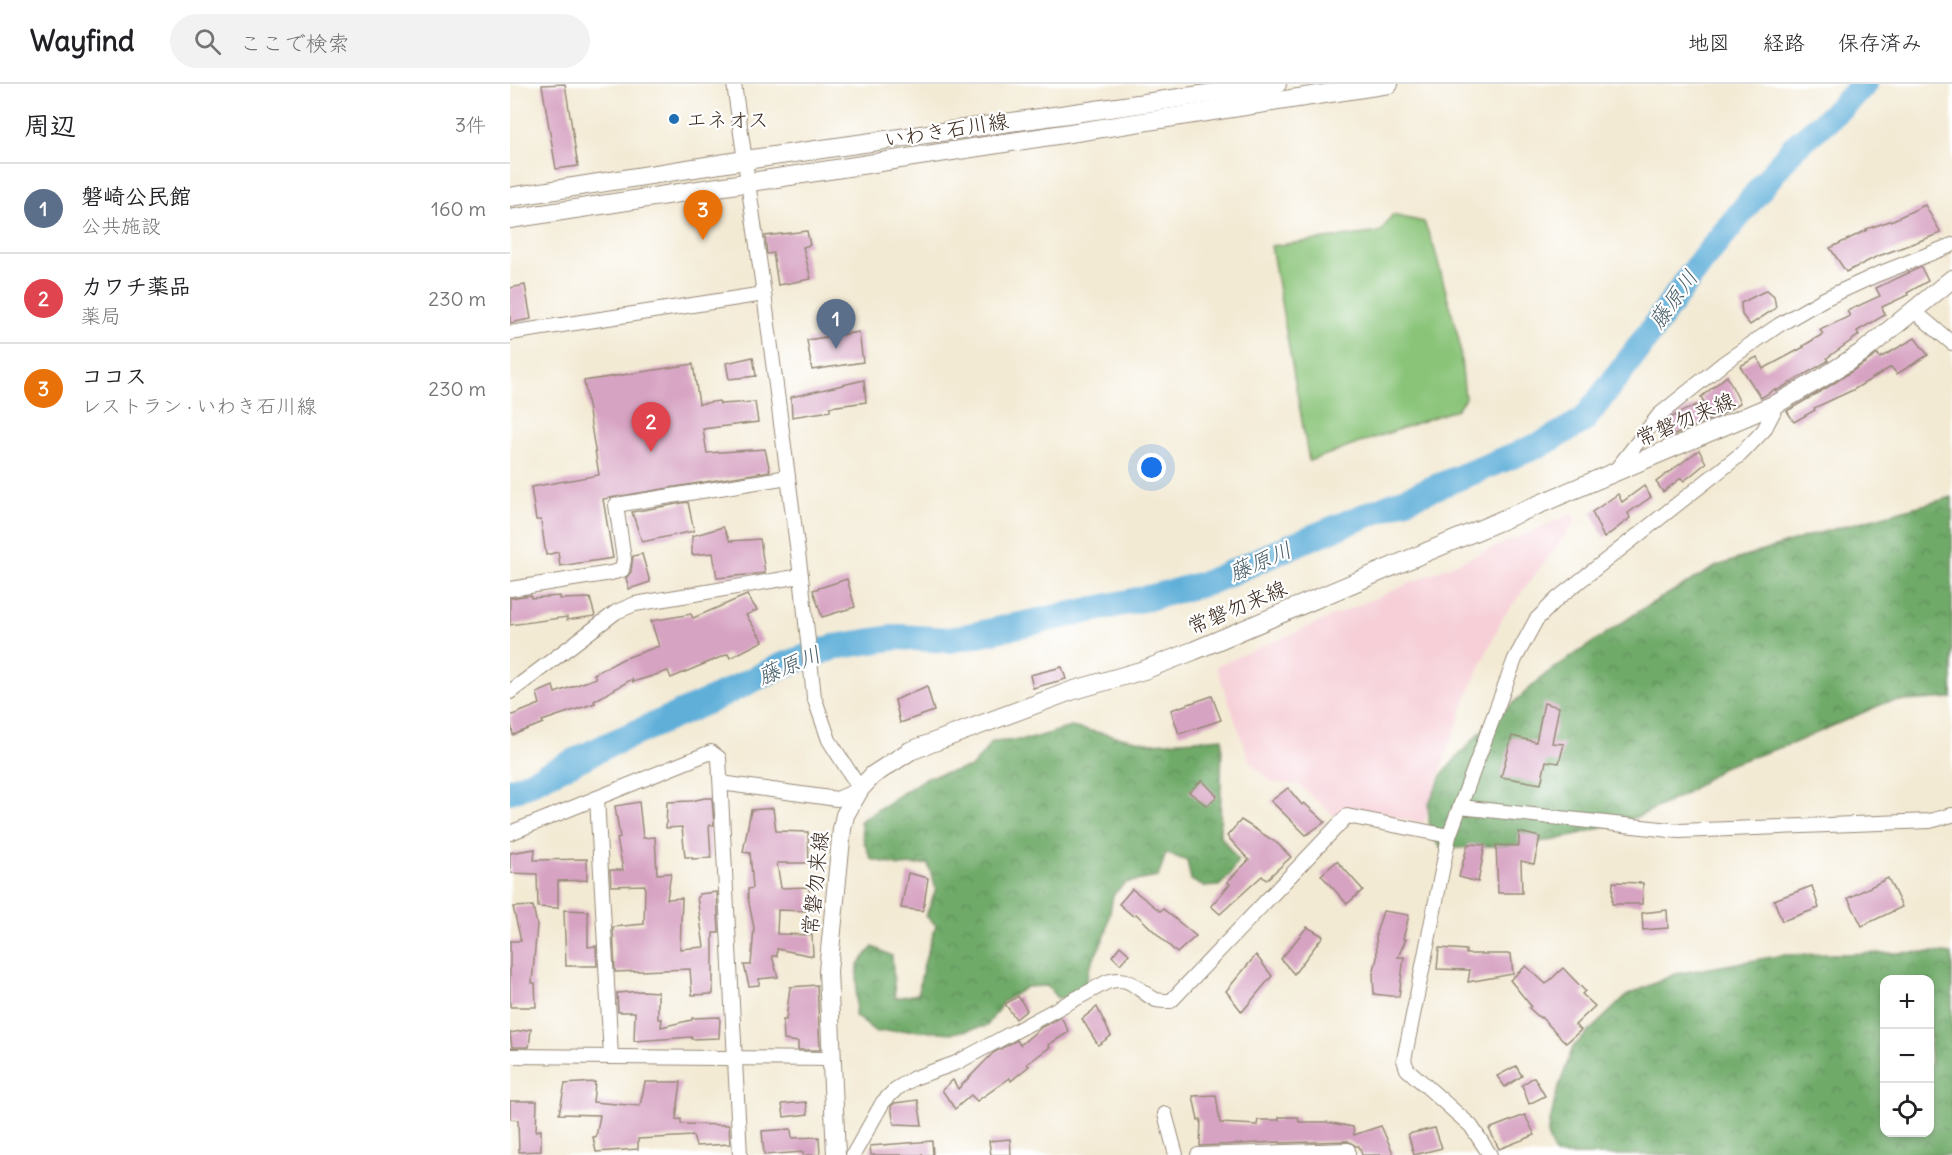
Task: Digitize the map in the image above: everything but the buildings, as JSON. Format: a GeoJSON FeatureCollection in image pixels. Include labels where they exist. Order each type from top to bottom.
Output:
{"type":"FeatureCollection","features":[{"type":"Feature","properties":{"kind":"main road","name":"いわき石川線"},"geometry":{"type":"LineString","coordinates":[[510,219],[748,183],[1236,94],[1276,84]]}},
{"type":"Feature","properties":{"kind":"main road","name":"いわき石川線"},"geometry":{"type":"LineString","coordinates":[[510,197],[745,160],[1236,94],[1389,84]]}},
{"type":"Feature","properties":{"kind":"main road","name":"常磐勿来線"},"geometry":{"type":"LineString","coordinates":[[836,1155],[828,971],[845,815],[860,789],[873,775],[910,751],[1071,691],[1144,669],[1193,651],[1778,402],[1822,378],[1864,351],[1952,279]]}},
{"type":"Feature","properties":{"kind":"street"},"geometry":{"type":"LineString","coordinates":[[721,783],[837,799],[860,789],[829,740],[814,697],[801,576],[734,84]]}},
{"type":"Feature","properties":{"kind":"street"},"geometry":{"type":"LineString","coordinates":[[1612,474],[1659,415],[1725,362],[1779,325],[1824,299],[1876,275],[1952,245]]}},
{"type":"Feature","properties":{"kind":"street"},"geometry":{"type":"LineString","coordinates":[[510,333],[764,294]]}},
{"type":"Feature","properties":{"kind":"street"},"geometry":{"type":"LineString","coordinates":[[1914,311],[1952,343]]}},
{"type":"Feature","properties":{"kind":"street"},"geometry":{"type":"LineString","coordinates":[[1490,1155],[1471,1126],[1407,1069],[1404,1060],[1449,836],[1515,659],[1536,620],[1558,598],[1741,454],[1764,430],[1778,402]]}},
{"type":"Feature","properties":{"kind":"street"},"geometry":{"type":"LineString","coordinates":[[510,589],[622,570],[624,559],[616,504],[788,477]]}},
{"type":"Feature","properties":{"kind":"street"},"geometry":{"type":"LineString","coordinates":[[510,692],[616,612],[635,604],[801,576]]}},
{"type":"Feature","properties":{"kind":"street"},"geometry":{"type":"LineString","coordinates":[[510,833],[711,752],[719,758],[741,1155]]}},
{"type":"Feature","properties":{"kind":"street"},"geometry":{"type":"LineString","coordinates":[[597,798],[611,1057]]}},
{"type":"Feature","properties":{"kind":"street"},"geometry":{"type":"LineString","coordinates":[[1460,807],[1679,831],[1930,821],[1952,815]]}},
{"type":"Feature","properties":{"kind":"street"},"geometry":{"type":"LineString","coordinates":[[853,1155],[883,1102],[896,1089],[914,1078],[956,1063],[1107,982],[1118,978],[1158,1001],[1171,1000],[1347,816],[1449,836]]}},
{"type":"Feature","properties":{"kind":"street"},"geometry":{"type":"LineString","coordinates":[[510,1056],[831,1059]]}},
{"type":"Feature","properties":{"kind":"street"},"geometry":{"type":"LineString","coordinates":[[1165,1114],[1176,1155]]}},
{"type":"Feature","properties":{"kind":"street"},"geometry":{"type":"LineString","coordinates":[[1197,1155],[1348,1150],[1348,1155]]}},
{"type":"Feature","properties":{"kind":"shaded area"},"geometry":{"type":"Polygon","coordinates":[[[1574,513],[1575,522],[1503,617],[1473,682],[1451,739],[1424,823],[1355,809],[1341,822],[1299,785],[1271,782],[1250,762],[1216,666],[1574,513]]]}},
{"type":"Feature","properties":{"kind":"green space"},"geometry":{"type":"Polygon","coordinates":[[[1392,215],[1424,222],[1434,247],[1459,340],[1465,398],[1457,409],[1309,461],[1271,246],[1381,232],[1392,215]]]}},
{"type":"Feature","properties":{"kind":"green space"},"geometry":{"type":"Polygon","coordinates":[[[1952,497],[1952,698],[1887,702],[1794,743],[1725,766],[1685,794],[1639,816],[1556,840],[1442,849],[1430,835],[1428,805],[1443,773],[1480,732],[1547,673],[1647,606],[1717,566],[1808,536],[1952,497]]]}},
{"type":"Feature","properties":{"kind":"green space"},"geometry":{"type":"Polygon","coordinates":[[[1071,727],[1152,743],[1222,738],[1220,835],[1238,860],[1230,875],[1219,886],[1204,887],[1191,880],[1187,861],[1166,853],[1158,877],[1125,883],[1113,895],[1106,934],[1089,968],[1084,995],[1057,998],[1047,986],[1026,987],[1003,1002],[987,1026],[953,1033],[909,1030],[876,1032],[855,1016],[858,964],[873,947],[892,956],[895,998],[918,994],[923,967],[936,925],[926,916],[936,889],[928,864],[900,866],[871,859],[864,842],[860,821],[927,777],[972,767],[992,742],[1030,739],[1071,727]]]}},
{"type":"Feature","properties":{"kind":"green space"},"geometry":{"type":"Polygon","coordinates":[[[1934,952],[1952,954],[1952,1155],[1555,1155],[1547,1135],[1556,1095],[1573,1047],[1626,996],[1675,974],[1783,955],[1934,952]]]}},
{"type":"Feature","properties":{"kind":"waterway","name":"藤原川"},"geometry":{"type":"LineString","coordinates":[[510,791],[781,666],[834,647],[898,637],[950,640],[1207,583],[1298,543],[1542,444],[1584,420],[1701,262],[1794,147],[1865,84]]}},
{"type":"Feature","properties":{"kind":"place","name":"エネオス"},"geometry":{"type":"Point","coordinates":[674,119]}},
{"type":"Feature","properties":{"kind":"place","name":"ココス"},"geometry":{"type":"Point","coordinates":[703,240]}},
{"type":"Feature","properties":{"kind":"place","name":"磐崎公民館"},"geometry":{"type":"Point","coordinates":[836,349]}},
{"type":"Feature","properties":{"kind":"place","name":"カワチ薬品"},"geometry":{"type":"Point","coordinates":[651,452]}}]}
